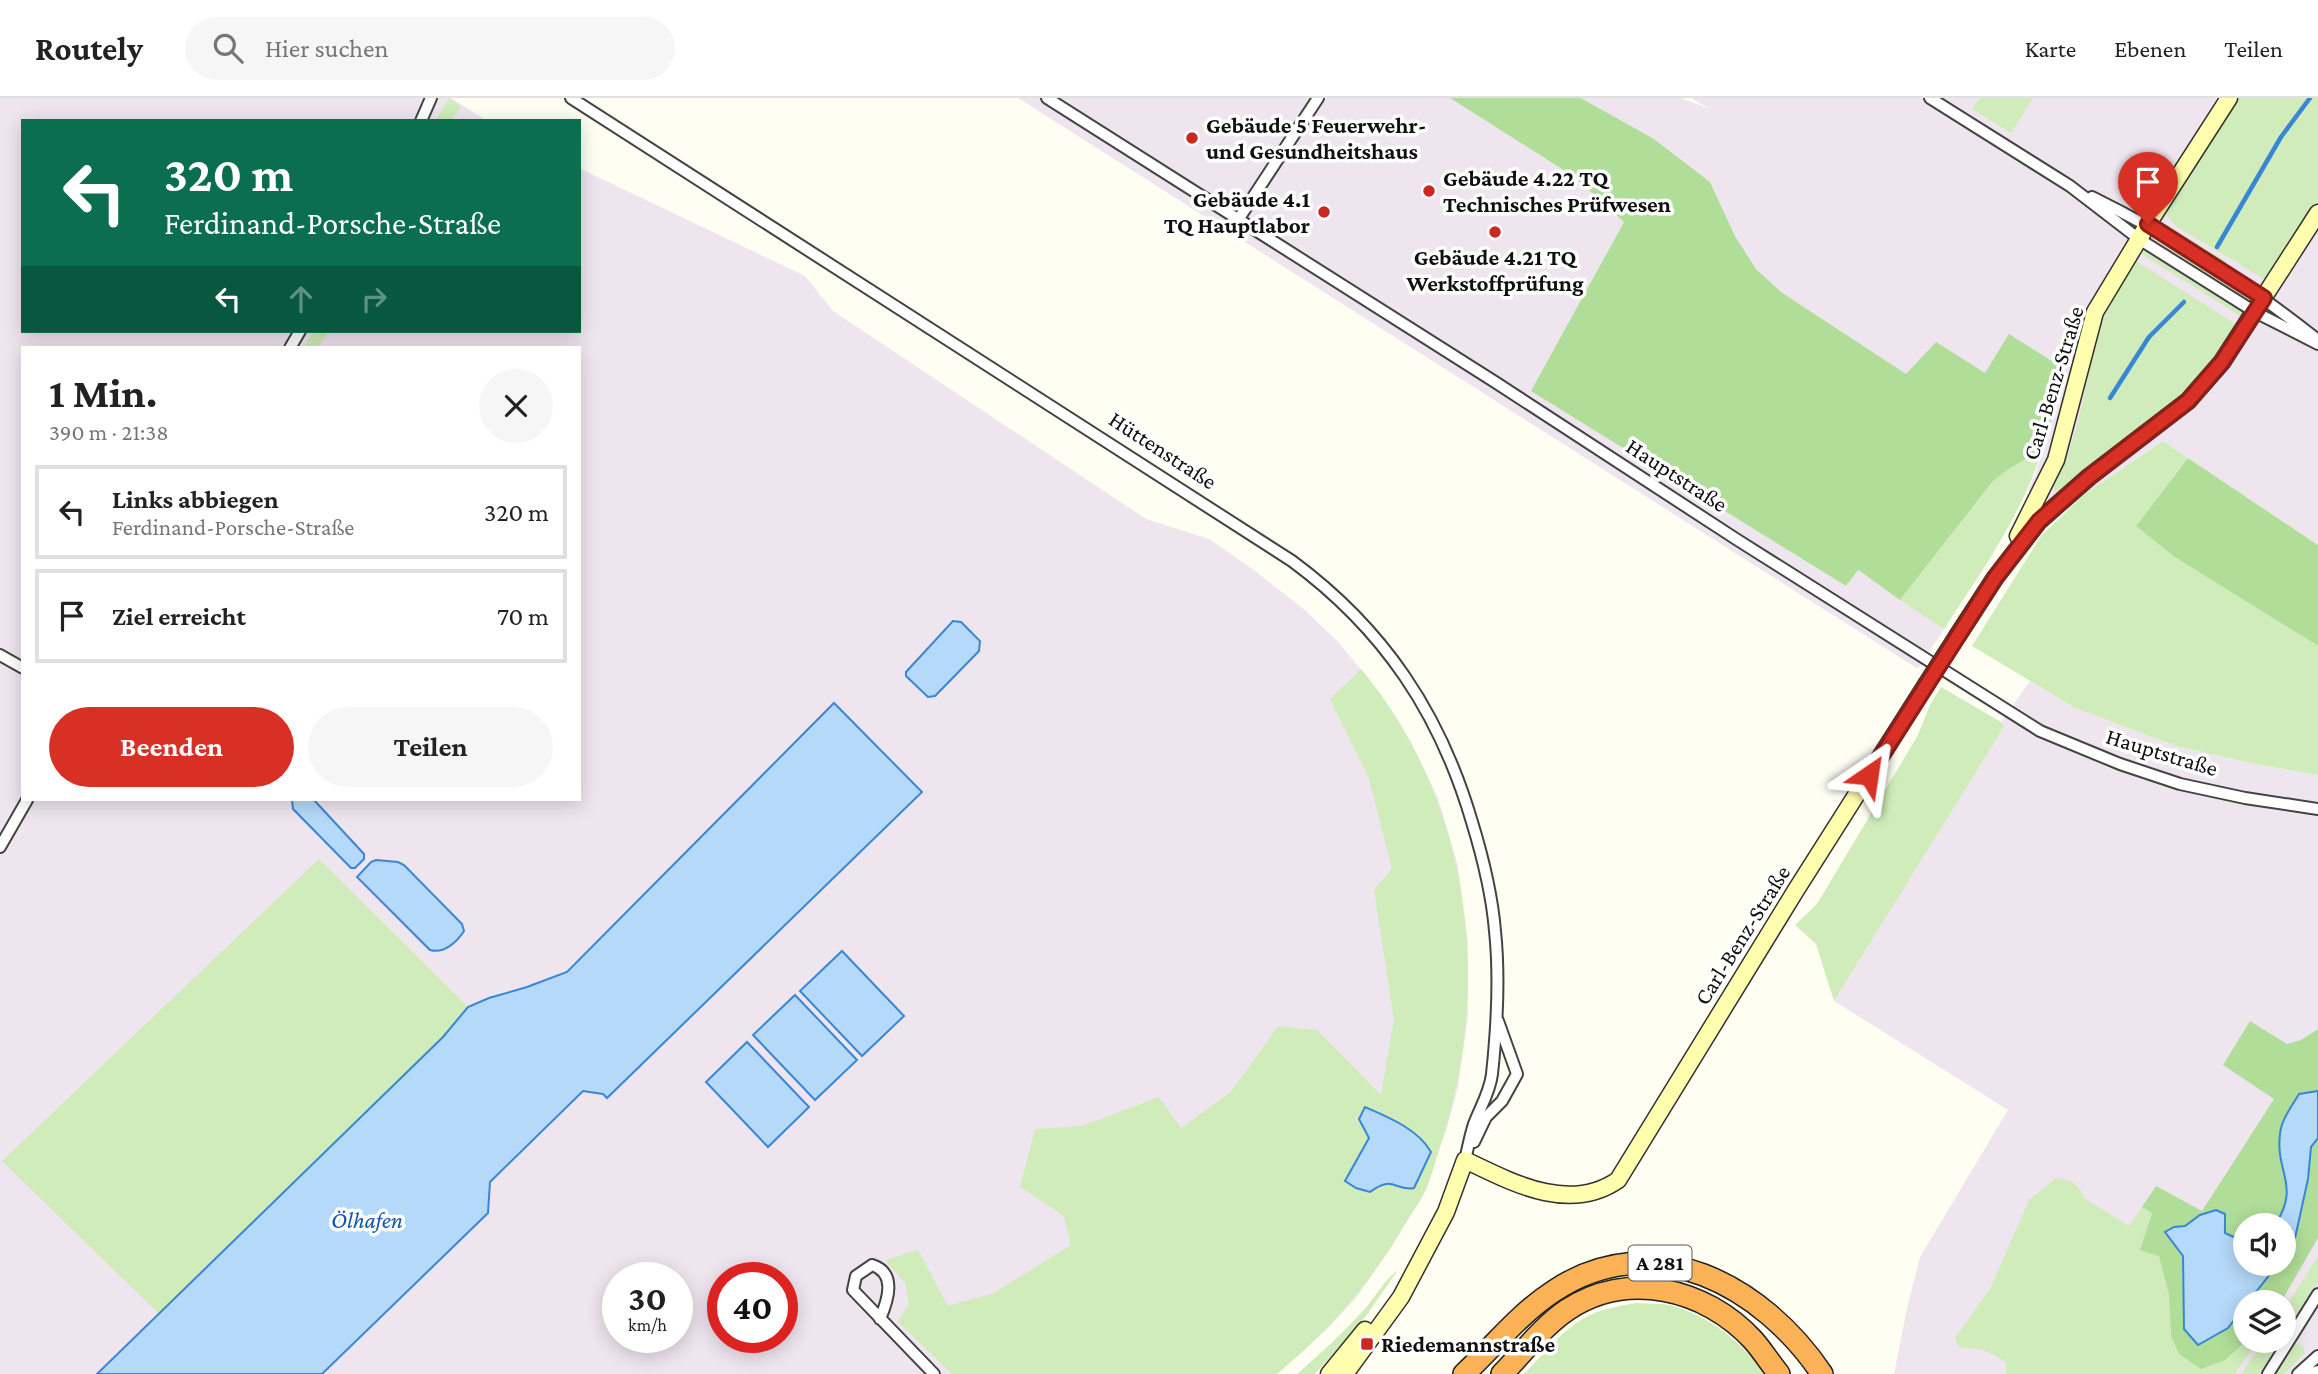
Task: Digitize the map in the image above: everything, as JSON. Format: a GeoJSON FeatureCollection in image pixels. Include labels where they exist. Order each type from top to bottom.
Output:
{"type":"FeatureCollection","features":[{"type":"Feature","properties":{"kind":"highway","name":"A 281"},"geometry":{"type":"LineString","coordinates":[[1464,1374],[1535,1305],[1555,1290],[1594,1271],[1639,1262],[1680,1266],[1723,1283],[1786,1330],[1822,1374]]}},
{"type":"Feature","properties":{"kind":"highway","name":"A 281"},"geometry":{"type":"LineString","coordinates":[[1502,1374],[1535,1338],[1567,1310],[1601,1293],[1637,1288],[1672,1291],[1710,1306],[1729,1318],[1753,1340],[1779,1374]]}},
{"type":"Feature","properties":{"kind":"street"},"geometry":{"type":"LineString","coordinates":[[422,119],[431,98]]}},
{"type":"Feature","properties":{"kind":"street","name":"Hüttenstraße"},"geometry":{"type":"LineString","coordinates":[[571,98],[1292,561],[1319,580],[1349,608],[1390,654],[1415,689],[1438,732],[1466,803],[1489,887],[1498,974],[1492,1077],[1473,1125],[1465,1160]]}},
{"type":"Feature","properties":{"kind":"street","name":"Hauptstraße"},"geometry":{"type":"LineString","coordinates":[[1046,98],[1495,382],[1736,540],[2040,731],[2120,764],[2180,783],[2245,798],[2318,809]]}},
{"type":"Feature","properties":{"kind":"street"},"geometry":{"type":"LineString","coordinates":[[1238,220],[1318,98]]}},
{"type":"Feature","properties":{"kind":"street"},"geometry":{"type":"LineString","coordinates":[[1930,98],[2070,186],[2138,239],[2255,312],[2318,342]]}},
{"type":"Feature","properties":{"kind":"street","name":"Carl-Benz-Straße"},"geometry":{"type":"LineString","coordinates":[[1995,578],[2056,460],[2095,312],[2138,239],[2229,98]]}},
{"type":"Feature","properties":{"kind":"street"},"geometry":{"type":"LineString","coordinates":[[2070,186],[2148,224],[2264,298],[2318,342]]}},
{"type":"Feature","properties":{"kind":"street","name":"Carl-Benz-Straße"},"geometry":{"type":"LineString","coordinates":[[1465,1160],[1518,1186],[1542,1192],[1582,1194],[1600,1191],[1618,1180],[1995,578],[2039,521],[2089,477],[2188,401],[2222,362],[2318,213]]}},
{"type":"Feature","properties":{"kind":"street"},"geometry":{"type":"LineString","coordinates":[[0,655],[21,667]]}},
{"type":"Feature","properties":{"kind":"street"},"geometry":{"type":"LineString","coordinates":[[0,847],[26,801]]}},
{"type":"Feature","properties":{"kind":"street","name":"Hüttenstraße"},"geometry":{"type":"LineString","coordinates":[[1345,1374],[1401,1297],[1446,1212],[1465,1160],[1486,1117],[1502,1101],[1517,1074],[1496,1016]]}},
{"type":"Feature","properties":{"kind":"street"},"geometry":{"type":"LineString","coordinates":[[880,1319],[886,1305],[889,1283],[886,1274],[872,1265],[856,1276],[853,1290],[880,1319],[934,1374]]}},
{"type":"Feature","properties":{"kind":"street","name":"Hüttenstraße"},"geometry":{"type":"LineString","coordinates":[[1329,1374],[1395,1290],[1410,1278]]}},
{"type":"Feature","properties":{"kind":"street"},"geometry":{"type":"LineString","coordinates":[[2268,1374],[2318,1294]]}},
{"type":"Feature","properties":{"kind":"street"},"geometry":{"type":"LineString","coordinates":[[2298,1374],[2318,1356]]}},
{"type":"Feature","properties":{"kind":"street"},"geometry":{"type":"LineString","coordinates":[[2308,1374],[2318,1371]]}},
{"type":"Feature","properties":{"kind":"shaded area"},"geometry":{"type":"Polygon","coordinates":[[[0,98],[451,98],[484,119],[21,119],[21,333],[581,333],[581,169],[805,276],[833,311],[1146,519],[1209,539],[1305,610],[1339,643],[1368,678],[1410,740],[1438,798],[1458,866],[1468,943],[1468,1016],[1458,1087],[1425,1191],[1356,1298],[1327,1329],[1277,1374],[322,1374],[487,1214],[490,1182],[583,1091],[603,1094],[606,1098],[834,704],[567,972],[489,998],[388,1088],[97,1374],[0,1374],[0,98]]]}},
{"type":"Feature","properties":{"kind":"shaded area"},"geometry":{"type":"Polygon","coordinates":[[[1018,98],[1450,98],[1573,176],[1624,222],[1532,391],[1846,586],[1857,570],[1944,629],[1918,669],[1018,98]]]}},
{"type":"Feature","properties":{"kind":"shaded area"},"geometry":{"type":"Polygon","coordinates":[[[1581,98],[1681,98],[1710,109],[1691,98],[2318,98],[2318,545],[2163,441],[2085,494],[2067,510],[2028,490],[2050,425],[1985,373],[1907,375],[1781,292],[1756,269],[1735,236],[1710,182],[1654,139],[1581,98]]]}},
{"type":"Feature","properties":{"kind":"shaded area"},"geometry":{"type":"Polygon","coordinates":[[[2030,681],[2075,708],[2176,746],[2318,775],[2318,1374],[1894,1374],[1920,1257],[2008,1110],[1834,1001],[2004,727],[2001,722],[2030,681]]]}},
{"type":"Feature","properties":{"kind":"green space"},"geometry":{"type":"Polygon","coordinates":[[[449,98],[461,106],[452,119],[436,119],[449,98]]]}},
{"type":"Feature","properties":{"kind":"green space"},"geometry":{"type":"Polygon","coordinates":[[[1450,98],[1581,98],[1654,139],[1710,182],[1735,236],[1756,269],[1781,292],[1906,374],[1936,342],[1985,373],[2009,334],[2058,365],[2050,425],[2042,450],[1993,481],[1900,600],[1858,570],[1846,586],[1531,391],[1624,222],[1573,176],[1450,98]]]}},
{"type":"Feature","properties":{"kind":"green space"},"geometry":{"type":"Polygon","coordinates":[[[1980,98],[2033,98],[2011,133],[1972,109],[1980,98]]]}},
{"type":"Feature","properties":{"kind":"green space"},"geometry":{"type":"Polygon","coordinates":[[[2238,98],[2318,98],[2318,203],[2268,281],[2177,227],[2166,214],[2238,98]]]}},
{"type":"Feature","properties":{"kind":"green space"},"geometry":{"type":"Polygon","coordinates":[[[2161,221],[2227,262],[2222,265],[2162,227],[2161,221]]]}},
{"type":"Feature","properties":{"kind":"green space"},"geometry":{"type":"Polygon","coordinates":[[[2168,243],[2237,287],[2242,292],[2240,295],[2168,250],[2168,243]]]}},
{"type":"Feature","properties":{"kind":"green space"},"geometry":{"type":"Polygon","coordinates":[[[2143,250],[2245,314],[2245,319],[2140,253],[2143,250]]]}},
{"type":"Feature","properties":{"kind":"green space"},"geometry":{"type":"Polygon","coordinates":[[[2136,261],[2240,327],[2188,396],[2062,492],[2056,492],[2053,486],[2075,431],[2101,324],[2136,261]]]}},
{"type":"Feature","properties":{"kind":"green space"},"geometry":{"type":"Polygon","coordinates":[[[313,333],[328,333],[319,346],[304,346],[313,333]]]}},
{"type":"Feature","properties":{"kind":"green space"},"geometry":{"type":"Polygon","coordinates":[[[2163,441],[2188,458],[2136,526],[2173,556],[2318,646],[2318,775],[2176,746],[2075,708],[1972,646],[2041,536],[2085,494],[2163,441]]]}},
{"type":"Feature","properties":{"kind":"green space"},"geometry":{"type":"Polygon","coordinates":[[[2042,450],[2034,474],[2012,520],[1944,629],[1900,600],[1993,481],[2042,450]]]}},
{"type":"Feature","properties":{"kind":"green space"},"geometry":{"type":"Polygon","coordinates":[[[2188,458],[2318,545],[2318,646],[2173,556],[2136,526],[2188,458]]]}},
{"type":"Feature","properties":{"kind":"green space"},"geometry":{"type":"Polygon","coordinates":[[[1361,669],[1398,721],[1428,777],[1449,837],[1462,899],[1468,962],[1466,1025],[1456,1088],[1433,1170],[1421,1199],[1377,1268],[1347,1306],[1314,1341],[1277,1374],[952,1374],[898,1322],[909,1304],[905,1283],[885,1260],[918,1250],[948,1306],[994,1293],[1071,1245],[1064,1216],[1020,1187],[1035,1129],[1082,1126],[1159,1097],[1181,1128],[1231,1092],[1278,1026],[1317,1030],[1381,1095],[1394,1020],[1374,890],[1392,869],[1368,776],[1330,699],[1361,669]]]}},
{"type":"Feature","properties":{"kind":"green space"},"geometry":{"type":"Polygon","coordinates":[[[1941,687],[2001,722],[2004,727],[1834,1001],[1816,944],[1795,925],[1817,904],[1918,735],[1930,705],[1941,687]]]}},
{"type":"Feature","properties":{"kind":"green space"},"geometry":{"type":"Polygon","coordinates":[[[319,859],[468,1007],[443,1037],[159,1314],[2,1161],[319,859]]]}},
{"type":"Feature","properties":{"kind":"green space"},"geometry":{"type":"Polygon","coordinates":[[[2250,1021],[2287,1044],[2301,1040],[2318,1029],[2318,1091],[2299,1094],[2280,1160],[2289,1192],[2282,1213],[2233,1213],[2233,1237],[2200,1215],[2185,1226],[2174,1227],[2172,1238],[2183,1256],[2185,1290],[2228,1328],[2233,1322],[2233,1353],[2225,1360],[2201,1369],[2179,1354],[2171,1336],[2169,1295],[2159,1256],[2140,1250],[2152,1213],[2142,1207],[2156,1186],[2202,1211],[2274,1099],[2223,1065],[2250,1021]]]}},
{"type":"Feature","properties":{"kind":"green space"},"geometry":{"type":"Polygon","coordinates":[[[2318,1138],[2318,1238],[2288,1290],[2257,1290],[2269,1276],[2296,1276],[2296,1233],[2308,1179],[2311,1147],[2318,1138]]]}},
{"type":"Feature","properties":{"kind":"green space"},"geometry":{"type":"Polygon","coordinates":[[[2056,1178],[2074,1184],[2084,1198],[2129,1226],[2142,1207],[2152,1213],[2140,1249],[2159,1255],[2169,1295],[2171,1336],[2225,1360],[2233,1353],[2249,1353],[2235,1374],[2006,1374],[2006,1362],[1995,1355],[1978,1349],[1959,1348],[1955,1338],[1991,1287],[2029,1200],[2056,1178]]]}},
{"type":"Feature","properties":{"kind":"green space"},"geometry":{"type":"Polygon","coordinates":[[[2318,1256],[2318,1282],[2296,1317],[2296,1291],[2318,1256]]]}},
{"type":"Feature","properties":{"kind":"green space"},"geometry":{"type":"Polygon","coordinates":[[[1398,1270],[1366,1316],[1315,1374],[1297,1374],[1367,1307],[1398,1270]]]}},
{"type":"Feature","properties":{"kind":"green space"},"geometry":{"type":"Polygon","coordinates":[[[1636,1303],[1669,1305],[1697,1315],[1735,1340],[1764,1374],[1524,1374],[1559,1337],[1584,1318],[1603,1310],[1636,1303]]]}},
{"type":"Feature","properties":{"kind":"green space"},"geometry":{"type":"Polygon","coordinates":[[[2296,1344],[2303,1346],[2305,1353],[2284,1374],[2276,1374],[2290,1353],[2296,1353],[2296,1344]]]}},
{"type":"Feature","properties":{"kind":"green space"},"geometry":{"type":"Polygon","coordinates":[[[2256,1353],[2273,1353],[2259,1374],[2241,1374],[2256,1353]]]}},
{"type":"Feature","properties":{"kind":"water"},"geometry":{"type":"Polygon","coordinates":[[[953,621],[961,622],[980,641],[979,651],[935,696],[928,697],[906,676],[906,672],[953,621]]]}},
{"type":"Feature","properties":{"kind":"water","name":"Ölhafen"},"geometry":{"type":"Polygon","coordinates":[[[834,703],[922,792],[607,1098],[603,1094],[583,1091],[490,1182],[488,1213],[322,1374],[97,1374],[443,1037],[468,1007],[567,972],[834,703]]]}},
{"type":"Feature","properties":{"kind":"water"},"geometry":{"type":"Polygon","coordinates":[[[292,801],[315,801],[364,854],[364,859],[355,868],[351,868],[293,809],[292,801]]]}},
{"type":"Feature","properties":{"kind":"water"},"geometry":{"type":"Polygon","coordinates":[[[376,860],[404,865],[462,924],[464,931],[458,939],[445,949],[430,950],[357,877],[376,860]]]}},
{"type":"Feature","properties":{"kind":"water"},"geometry":{"type":"Polygon","coordinates":[[[842,951],[904,1016],[862,1056],[800,991],[842,951]]]}},
{"type":"Feature","properties":{"kind":"water"},"geometry":{"type":"Polygon","coordinates":[[[795,995],[857,1060],[815,1100],[753,1035],[795,995]]]}},
{"type":"Feature","properties":{"kind":"water"},"geometry":{"type":"Polygon","coordinates":[[[747,1042],[809,1107],[768,1147],[706,1082],[747,1042]]]}},
{"type":"Feature","properties":{"kind":"water"},"geometry":{"type":"Polygon","coordinates":[[[2318,1091],[2318,1138],[2311,1147],[2308,1179],[2296,1233],[2296,1213],[2281,1213],[2287,1189],[2279,1147],[2282,1124],[2299,1094],[2318,1091]]]}},
{"type":"Feature","properties":{"kind":"water"},"geometry":{"type":"Polygon","coordinates":[[[1365,1107],[1410,1130],[1431,1152],[1414,1188],[1384,1184],[1370,1192],[1345,1181],[1369,1138],[1359,1119],[1365,1107]]]}},
{"type":"Feature","properties":{"kind":"water"},"geometry":{"type":"Polygon","coordinates":[[[2216,1210],[2225,1214],[2225,1233],[2233,1237],[2233,1276],[2269,1276],[2257,1290],[2233,1290],[2233,1322],[2228,1328],[2198,1345],[2184,1329],[2183,1256],[2165,1232],[2174,1227],[2185,1226],[2200,1215],[2216,1210]]]}},
{"type":"Feature","properties":{"kind":"waterway"},"geometry":{"type":"LineString","coordinates":[[2217,247],[2281,137],[2310,98]]}},
{"type":"Feature","properties":{"kind":"waterway"},"geometry":{"type":"LineString","coordinates":[[2110,398],[2149,337],[2184,302]]}},
{"type":"Feature","properties":{"kind":"place","name":"Gebäude 5 Feuerwehr- und Gesundheitshaus"},"geometry":{"type":"Point","coordinates":[1192,138]}},
{"type":"Feature","properties":{"kind":"place","name":"Gebäude 4.22 TQ Technisches Prüfwesen"},"geometry":{"type":"Point","coordinates":[1429,191]}},
{"type":"Feature","properties":{"kind":"place","name":"Gebäude 4.1 TQ Hauptlabor"},"geometry":{"type":"Point","coordinates":[1324,212]}},
{"type":"Feature","properties":{"kind":"place","name":"Gebäude 4.21 TQ Werkstoffprüfung"},"geometry":{"type":"Point","coordinates":[1495,232]}},
{"type":"Feature","properties":{"kind":"place","name":"Riedemannstraße"},"geometry":{"type":"Point","coordinates":[1367,1344]}},
{"type":"Feature","properties":{"kind":"route"},"geometry":{"type":"LineString","coordinates":[[1869,775],[1995,578],[2039,521],[2089,477],[2188,401],[2222,362],[2264,298],[2148,224]]}}]}
